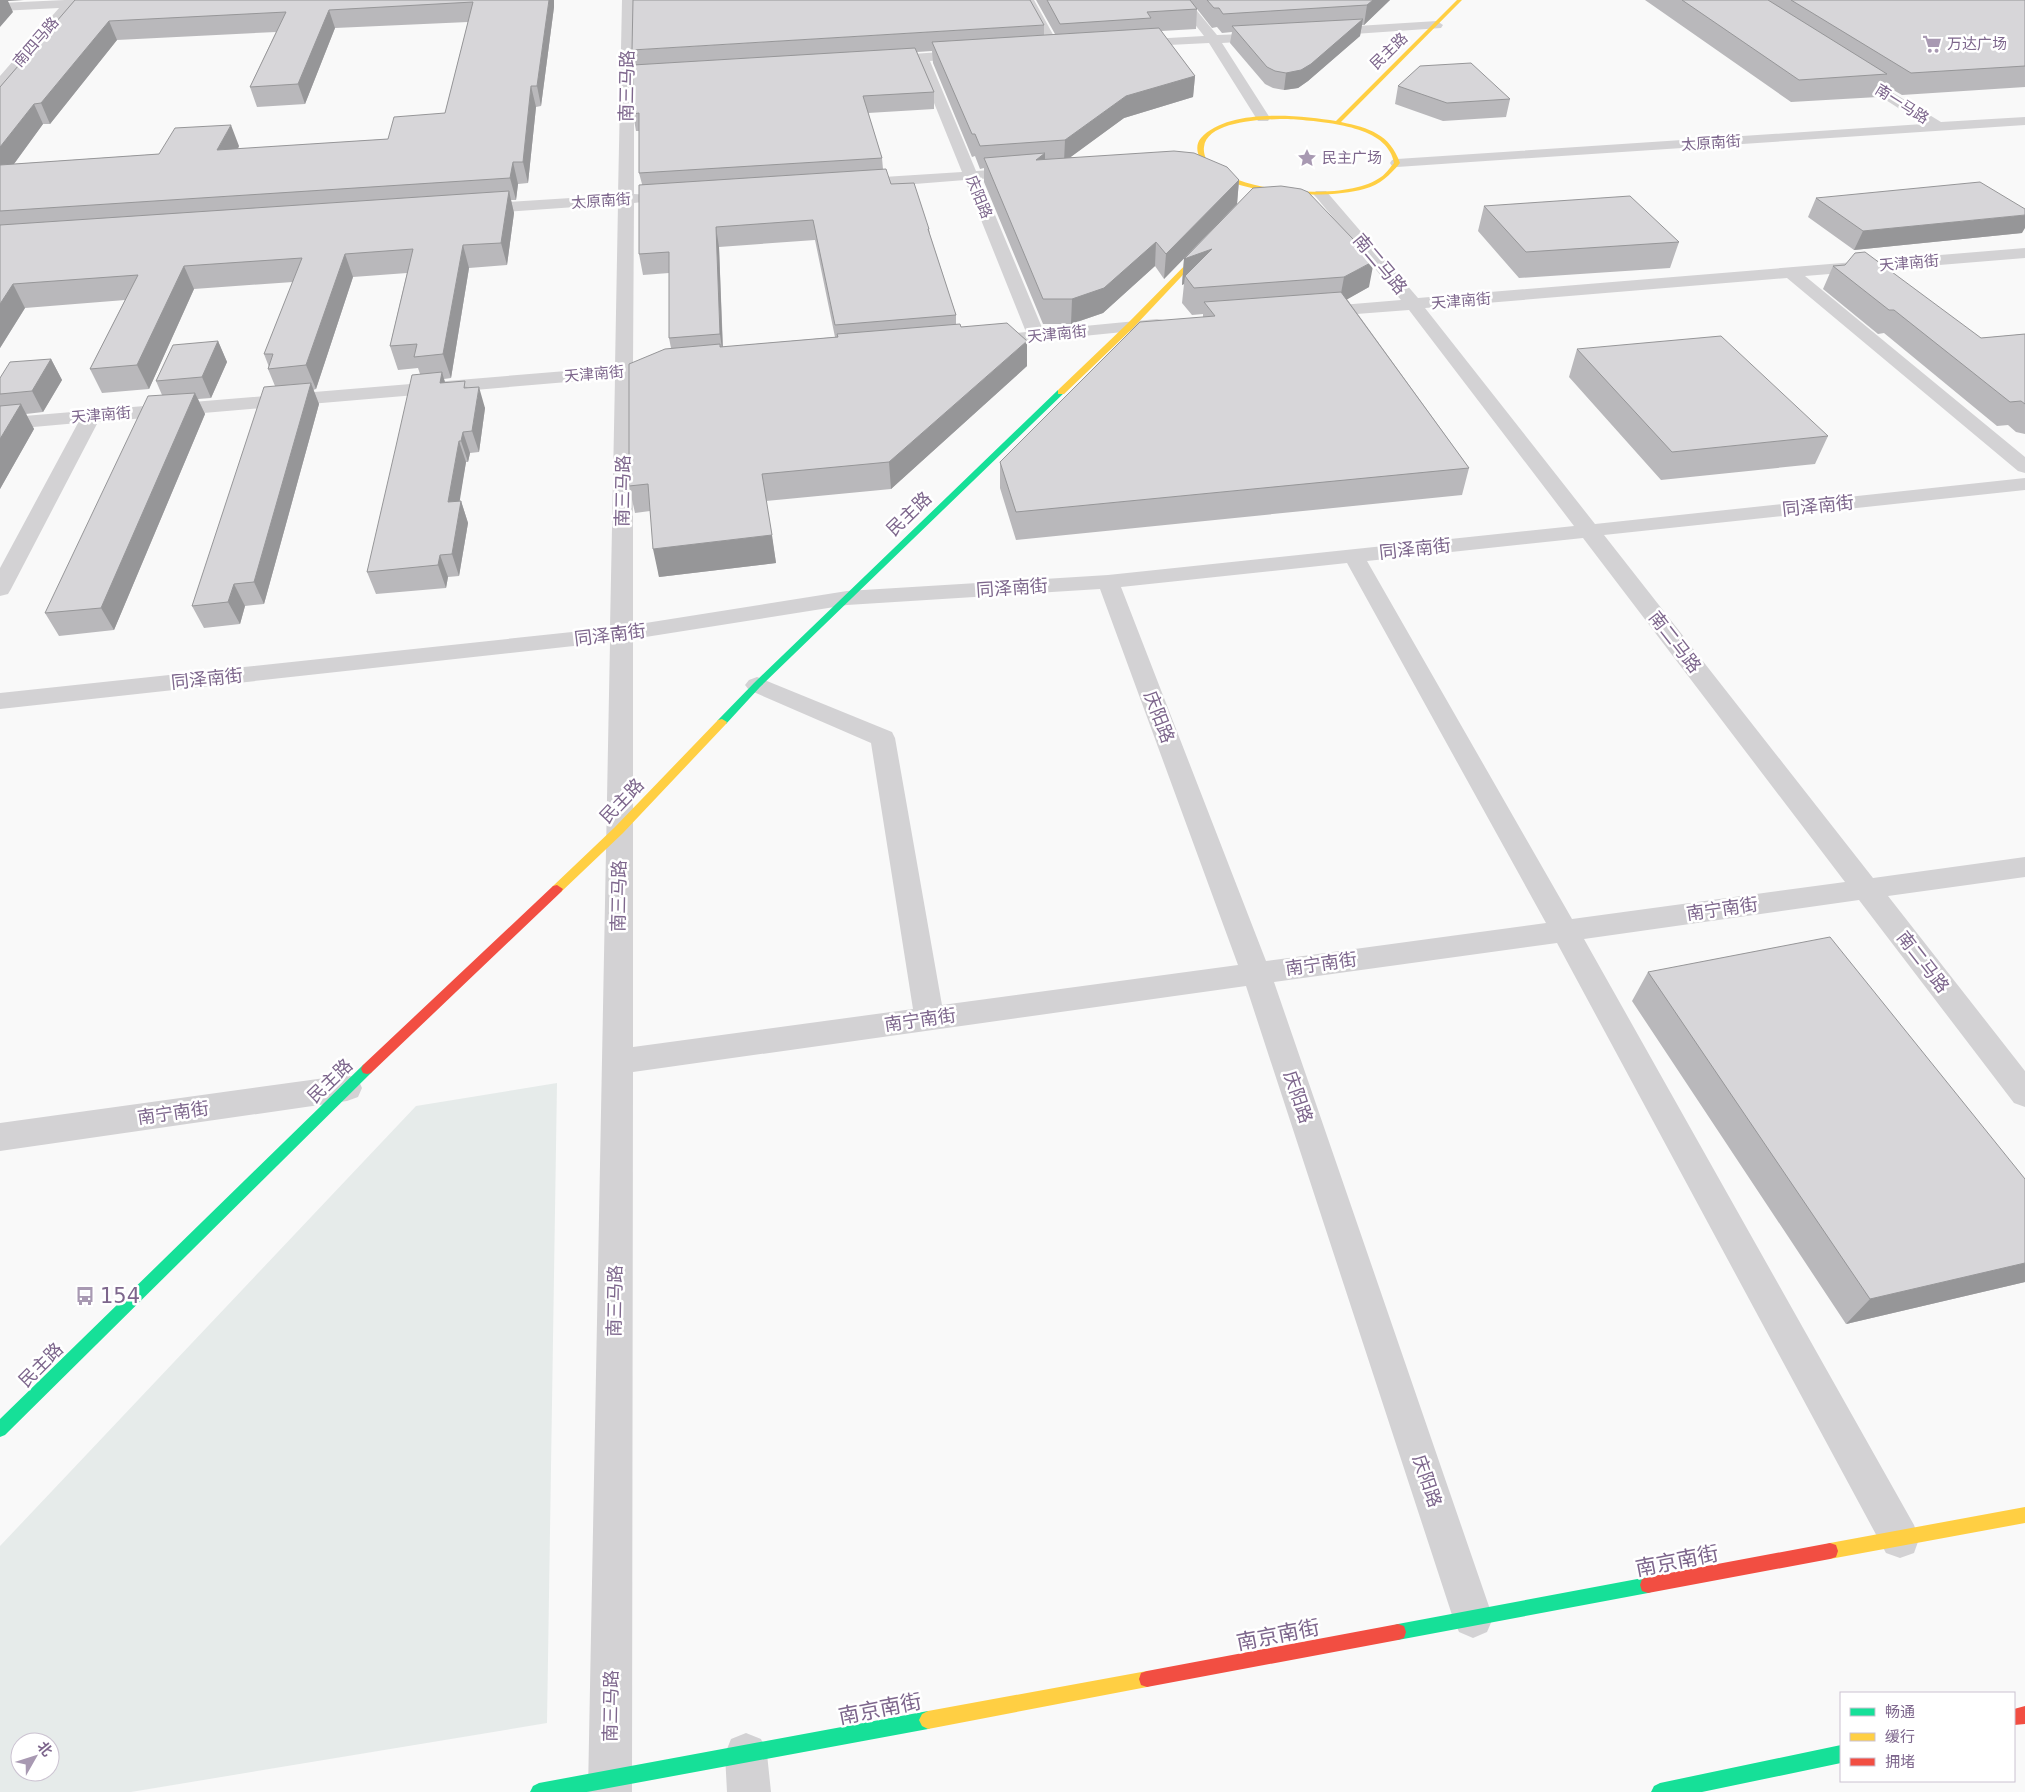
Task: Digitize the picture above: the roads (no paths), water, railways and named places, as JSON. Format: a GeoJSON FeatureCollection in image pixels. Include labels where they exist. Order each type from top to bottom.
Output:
{"type":"FeatureCollection","features":[{"type":"Feature","properties":{"kind":"street"},"geometry":{"type":"LineString","coordinates":[[0,7],[70,2],[145,0]]}},
{"type":"Feature","properties":{"kind":"street","name":"南三马路"},"geometry":{"type":"LineString","coordinates":[[610,1785],[626,199],[632,75],[628,0]]}},
{"type":"Feature","properties":{"kind":"street"},"geometry":{"type":"LineString","coordinates":[[1028,0],[1055,49]]}},
{"type":"Feature","properties":{"kind":"street"},"geometry":{"type":"LineString","coordinates":[[1182,0],[1213,39],[1263,118]]}},
{"type":"Feature","properties":{"kind":"street","name":"民主路"},"geometry":{"type":"LineString","coordinates":[[1338,122],[1460,0]]}},
{"type":"Feature","properties":{"kind":"street","name":"南四马路"},"geometry":{"type":"LineString","coordinates":[[0,84],[70,2]]}},
{"type":"Feature","properties":{"kind":"street"},"geometry":{"type":"LineString","coordinates":[[1311,33],[1437,25]]}},
{"type":"Feature","properties":{"kind":"street"},"geometry":{"type":"LineString","coordinates":[[1124,45],[1282,35]]}},
{"type":"Feature","properties":{"kind":"street"},"geometry":{"type":"LineString","coordinates":[[873,60],[979,54]]}},
{"type":"Feature","properties":{"kind":"street","name":"庆阳路"},"geometry":{"type":"LineString","coordinates":[[922,57],[1037,336]]}},
{"type":"Feature","properties":{"kind":"street","name":"南一马路"},"geometry":{"type":"LineString","coordinates":[[1839,64],[1940,128]]}},
{"type":"Feature","properties":{"kind":"street"},"geometry":{"type":"LineString","coordinates":[[1296,117],[1338,122],[1363,130],[1383,140],[1395,151],[1398,163],[1390,174],[1374,184],[1321,194],[1259,192],[1212,169],[1201,157],[1200,146],[1207,136],[1233,123],[1263,118],[1296,117]]}},
{"type":"Feature","properties":{"kind":"street","name":"太原南街"},"geometry":{"type":"LineString","coordinates":[[1398,163],[2025,121]]}},
{"type":"Feature","properties":{"kind":"street"},"geometry":{"type":"LineString","coordinates":[[1182,158],[1201,157]]}},
{"type":"Feature","properties":{"kind":"street"},"geometry":{"type":"LineString","coordinates":[[833,186],[1038,171]]}},
{"type":"Feature","properties":{"kind":"street","name":"南二马路"},"geometry":{"type":"LineString","coordinates":[[1321,194],[1414,305],[2025,1094]]}},
{"type":"Feature","properties":{"kind":"street","name":"太原南街"},"geometry":{"type":"LineString","coordinates":[[457,210],[655,197]]}},
{"type":"Feature","properties":{"kind":"street","name":"民主路"},"geometry":{"type":"LineString","coordinates":[[0,1430],[347,1088],[619,830],[757,685],[1130,326],[1216,237]]}},
{"type":"Feature","properties":{"kind":"street","name":"天津南街"},"geometry":{"type":"LineString","coordinates":[[1297,313],[1414,305],[2025,253]]}},
{"type":"Feature","properties":{"kind":"street"},"geometry":{"type":"LineString","coordinates":[[1791,273],[2025,467]]}},
{"type":"Feature","properties":{"kind":"street","name":"天津南街"},"geometry":{"type":"LineString","coordinates":[[968,342],[1169,323]]}},
{"type":"Feature","properties":{"kind":"street","name":"天津南街"},"geometry":{"type":"LineString","coordinates":[[0,424],[683,366]]}},
{"type":"Feature","properties":{"kind":"street"},"geometry":{"type":"LineString","coordinates":[[0,589],[91,416]]}},
{"type":"Feature","properties":{"kind":"street","name":"同泽南街"},"geometry":{"type":"LineString","coordinates":[[0,701],[621,634],[847,598],[1108,582],[2025,484]]}},
{"type":"Feature","properties":{"kind":"street"},"geometry":{"type":"LineString","coordinates":[[1354,556],[1900,1539]]}},
{"type":"Feature","properties":{"kind":"street","name":"庆阳路"},"geometry":{"type":"LineString","coordinates":[[1108,582],[1256,973],[1474,1618]]}},
{"type":"Feature","properties":{"kind":"street"},"geometry":{"type":"LineString","coordinates":[[757,685],[883,738],[929,1018]]}},
{"type":"Feature","properties":{"kind":"street","name":"南宁南街"},"geometry":{"type":"LineString","coordinates":[[617,1062],[2025,867]]}},
{"type":"Feature","properties":{"kind":"street","name":"南宁南街"},"geometry":{"type":"LineString","coordinates":[[0,1137],[347,1088]]}},
{"type":"Feature","properties":{"kind":"street","name":"南京南街"},"geometry":{"type":"LineString","coordinates":[[539,1792],[747,1773],[1474,1618],[2025,1515]]}},
{"type":"Feature","properties":{"kind":"street"},"geometry":{"type":"LineString","coordinates":[[1660,1792],[1840,1754]]}},
{"type":"Feature","properties":{"kind":"place","name":"万达广场"},"geometry":{"type":"Point","coordinates":[1932,44]}},
{"type":"Feature","properties":{"kind":"place","name":"民主广场"},"geometry":{"type":"Point","coordinates":[1307,158]}},
{"type":"Feature","properties":{"kind":"place","name":"154"},"geometry":{"type":"Point","coordinates":[85,1296]}}]}
